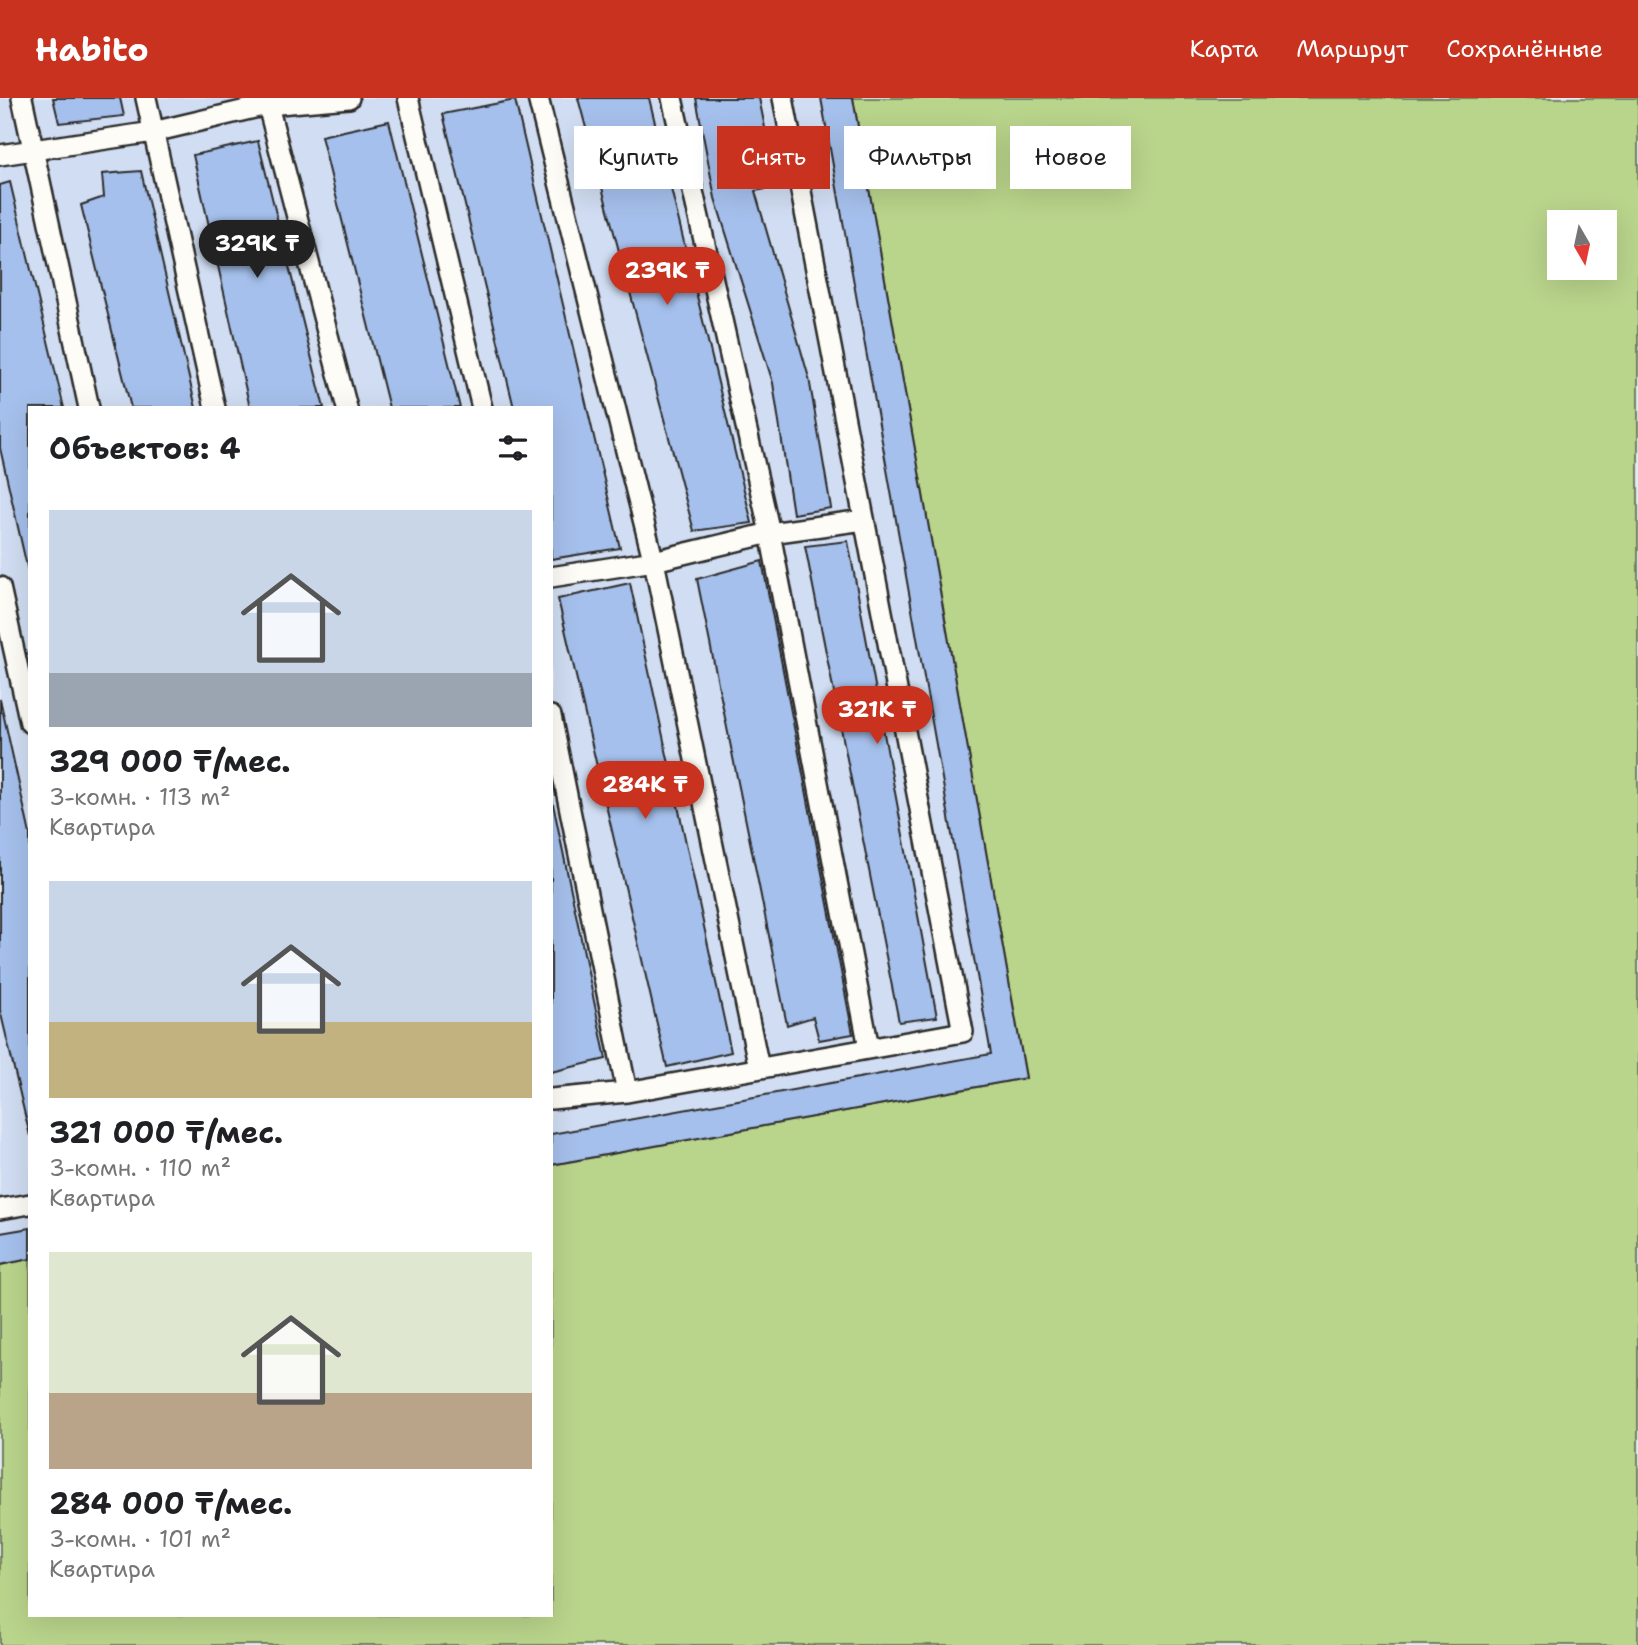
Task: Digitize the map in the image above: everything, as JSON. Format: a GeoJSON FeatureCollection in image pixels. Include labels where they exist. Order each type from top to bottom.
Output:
{"type":"FeatureCollection","features":[{"type":"Feature","properties":{"kind":"lane"},"geometry":{"type":"LineString","coordinates":[[22,98],[89,406]]}},
{"type":"Feature","properties":{"kind":"lane"},"geometry":{"type":"LineString","coordinates":[[146,98],[215,406]]}},
{"type":"Feature","properties":{"kind":"lane"},"geometry":{"type":"LineString","coordinates":[[0,155],[153,132],[267,101],[349,98]]}},
{"type":"Feature","properties":{"kind":"lane"},"geometry":{"type":"LineString","coordinates":[[408,98],[482,406]]}},
{"type":"Feature","properties":{"kind":"lane"},"geometry":{"type":"LineString","coordinates":[[538,98],[654,561],[759,1068]]}},
{"type":"Feature","properties":{"kind":"lane"},"geometry":{"type":"LineString","coordinates":[[672,98],[770,533],[869,1048]]}},
{"type":"Feature","properties":{"kind":"lane"},"geometry":{"type":"LineString","coordinates":[[553,1099],[627,1092],[962,1031],[783,98]]}},
{"type":"Feature","properties":{"kind":"lane"},"geometry":{"type":"LineString","coordinates":[[267,101],[345,406]]}},
{"type":"Feature","properties":{"kind":"lane"},"geometry":{"type":"LineString","coordinates":[[553,577],[654,561],[770,533],[864,520]]}},
{"type":"Feature","properties":{"kind":"lane"},"geometry":{"type":"LineString","coordinates":[[0,587],[28,714]]}},
{"type":"Feature","properties":{"kind":"lane"},"geometry":{"type":"LineString","coordinates":[[553,726],[627,1092]]}},
{"type":"Feature","properties":{"kind":"lane"},"geometry":{"type":"LineString","coordinates":[[1,1203],[28,1204]]}},
{"type":"Feature","properties":{"kind":"shaded area"},"geometry":{"type":"Polygon","coordinates":[[[0,98],[853,98],[858,126],[844,126],[844,189],[869,189],[1026,1078],[553,1165],[553,406],[28,406],[28,1259],[0,1265],[0,98]]]}},
{"type":"Feature","properties":{"kind":"green space"},"geometry":{"type":"Polygon","coordinates":[[[853,98],[1638,98],[1638,1645],[0,1645],[0,1265],[28,1259],[28,1617],[553,1617],[553,1165],[1026,1078],[869,189],[996,189],[996,126],[858,126],[853,98]]]}},
{"type":"Feature","properties":{"kind":"building"},"geometry":{"type":"Polygon","coordinates":[[[53,98],[120,98],[124,116],[59,123],[53,98]]]}},
{"type":"Feature","properties":{"kind":"building"},"geometry":{"type":"Polygon","coordinates":[[[578,98],[649,98],[656,126],[586,126],[578,98]]]}},
{"type":"Feature","properties":{"kind":"building"},"geometry":{"type":"Polygon","coordinates":[[[696,98],[759,98],[765,126],[717,126],[717,189],[766,189],[755,191],[809,378],[831,508],[793,514],[773,383],[715,198],[696,98]]]}},
{"type":"Feature","properties":{"kind":"building"},"geometry":{"type":"Polygon","coordinates":[[[821,98],[853,98],[858,126],[844,126],[844,189],[869,189],[1026,1078],[553,1165],[553,1134],[991,1054],[830,149],[830,126],[826,126],[821,98]]]}},
{"type":"Feature","properties":{"kind":"building"},"geometry":{"type":"Polygon","coordinates":[[[515,100],[620,548],[553,559],[553,406],[514,406],[443,114],[515,100]]]}},
{"type":"Feature","properties":{"kind":"building"},"geometry":{"type":"Polygon","coordinates":[[[389,121],[460,406],[388,406],[321,136],[389,121]]]}},
{"type":"Feature","properties":{"kind":"building"},"geometry":{"type":"Polygon","coordinates":[[[258,141],[324,406],[250,406],[193,155],[258,141]]]}},
{"type":"Feature","properties":{"kind":"building"},"geometry":{"type":"Polygon","coordinates":[[[141,171],[196,406],[131,406],[81,205],[104,197],[102,174],[141,171]]]}},
{"type":"Feature","properties":{"kind":"building"},"geometry":{"type":"Polygon","coordinates":[[[10,182],[64,406],[28,406],[28,571],[0,448],[0,185],[10,182]]]}},
{"type":"Feature","properties":{"kind":"building"},"geometry":{"type":"Polygon","coordinates":[[[602,189],[671,189],[752,523],[694,531],[602,189]]]}},
{"type":"Feature","properties":{"kind":"building"},"geometry":{"type":"Polygon","coordinates":[[[848,541],[937,1017],[899,1022],[805,546],[848,541]]]}},
{"type":"Feature","properties":{"kind":"building"},"geometry":{"type":"Polygon","coordinates":[[[762,561],[853,1034],[819,1040],[813,1017],[787,1025],[697,579],[762,561]]]}},
{"type":"Feature","properties":{"kind":"building"},"geometry":{"type":"Polygon","coordinates":[[[630,583],[731,1052],[667,1067],[558,599],[630,583]]]}},
{"type":"Feature","properties":{"kind":"building"},"geometry":{"type":"Polygon","coordinates":[[[0,699],[28,825],[28,1128],[0,1010],[0,699]]]}},
{"type":"Feature","properties":{"kind":"building"},"geometry":{"type":"Polygon","coordinates":[[[553,804],[606,1059],[553,1072],[553,804]]]}},
{"type":"Feature","properties":{"kind":"building"},"geometry":{"type":"Polygon","coordinates":[[[28,1228],[28,1259],[0,1265],[0,1233],[28,1228]]]}}]}
